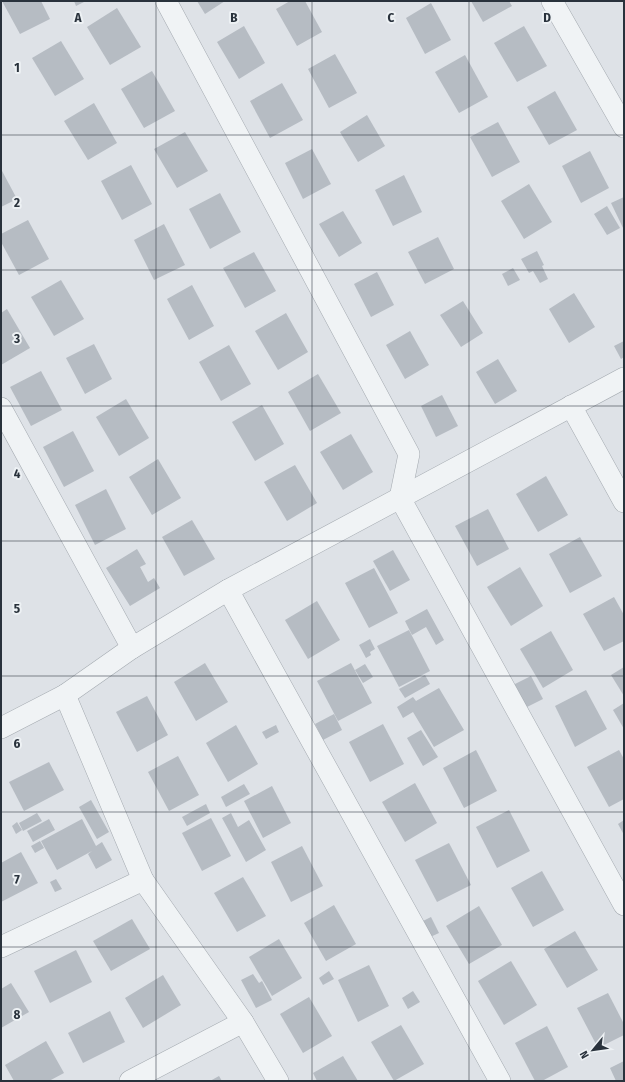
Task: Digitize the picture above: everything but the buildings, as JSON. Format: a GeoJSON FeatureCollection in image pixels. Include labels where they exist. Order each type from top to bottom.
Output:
{"type":"FeatureCollection","features":[{"type":"Feature","properties":{"kind":"street"},"geometry":{"type":"LineString","coordinates":[[166,1],[409,454],[400,498],[624,905]]}},
{"type":"Feature","properties":{"kind":"street"},"geometry":{"type":"LineString","coordinates":[[552,1],[624,127]]}},
{"type":"Feature","properties":{"kind":"street"},"geometry":{"type":"LineString","coordinates":[[1,728],[64,695],[132,648],[228,590],[624,378]]}},
{"type":"Feature","properties":{"kind":"street"},"geometry":{"type":"LineString","coordinates":[[572,406],[624,502]]}},
{"type":"Feature","properties":{"kind":"street"},"geometry":{"type":"LineString","coordinates":[[1,408],[132,648]]}},
{"type":"Feature","properties":{"kind":"street"},"geometry":{"type":"LineString","coordinates":[[228,590],[500,1081]]}},
{"type":"Feature","properties":{"kind":"street"},"geometry":{"type":"LineString","coordinates":[[64,695],[143,880],[244,1022],[278,1081]]}},
{"type":"Feature","properties":{"kind":"street"},"geometry":{"type":"LineString","coordinates":[[1,948],[143,880]]}},
{"type":"Feature","properties":{"kind":"street"},"geometry":{"type":"LineString","coordinates":[[130,1081],[244,1022]]}}]}
